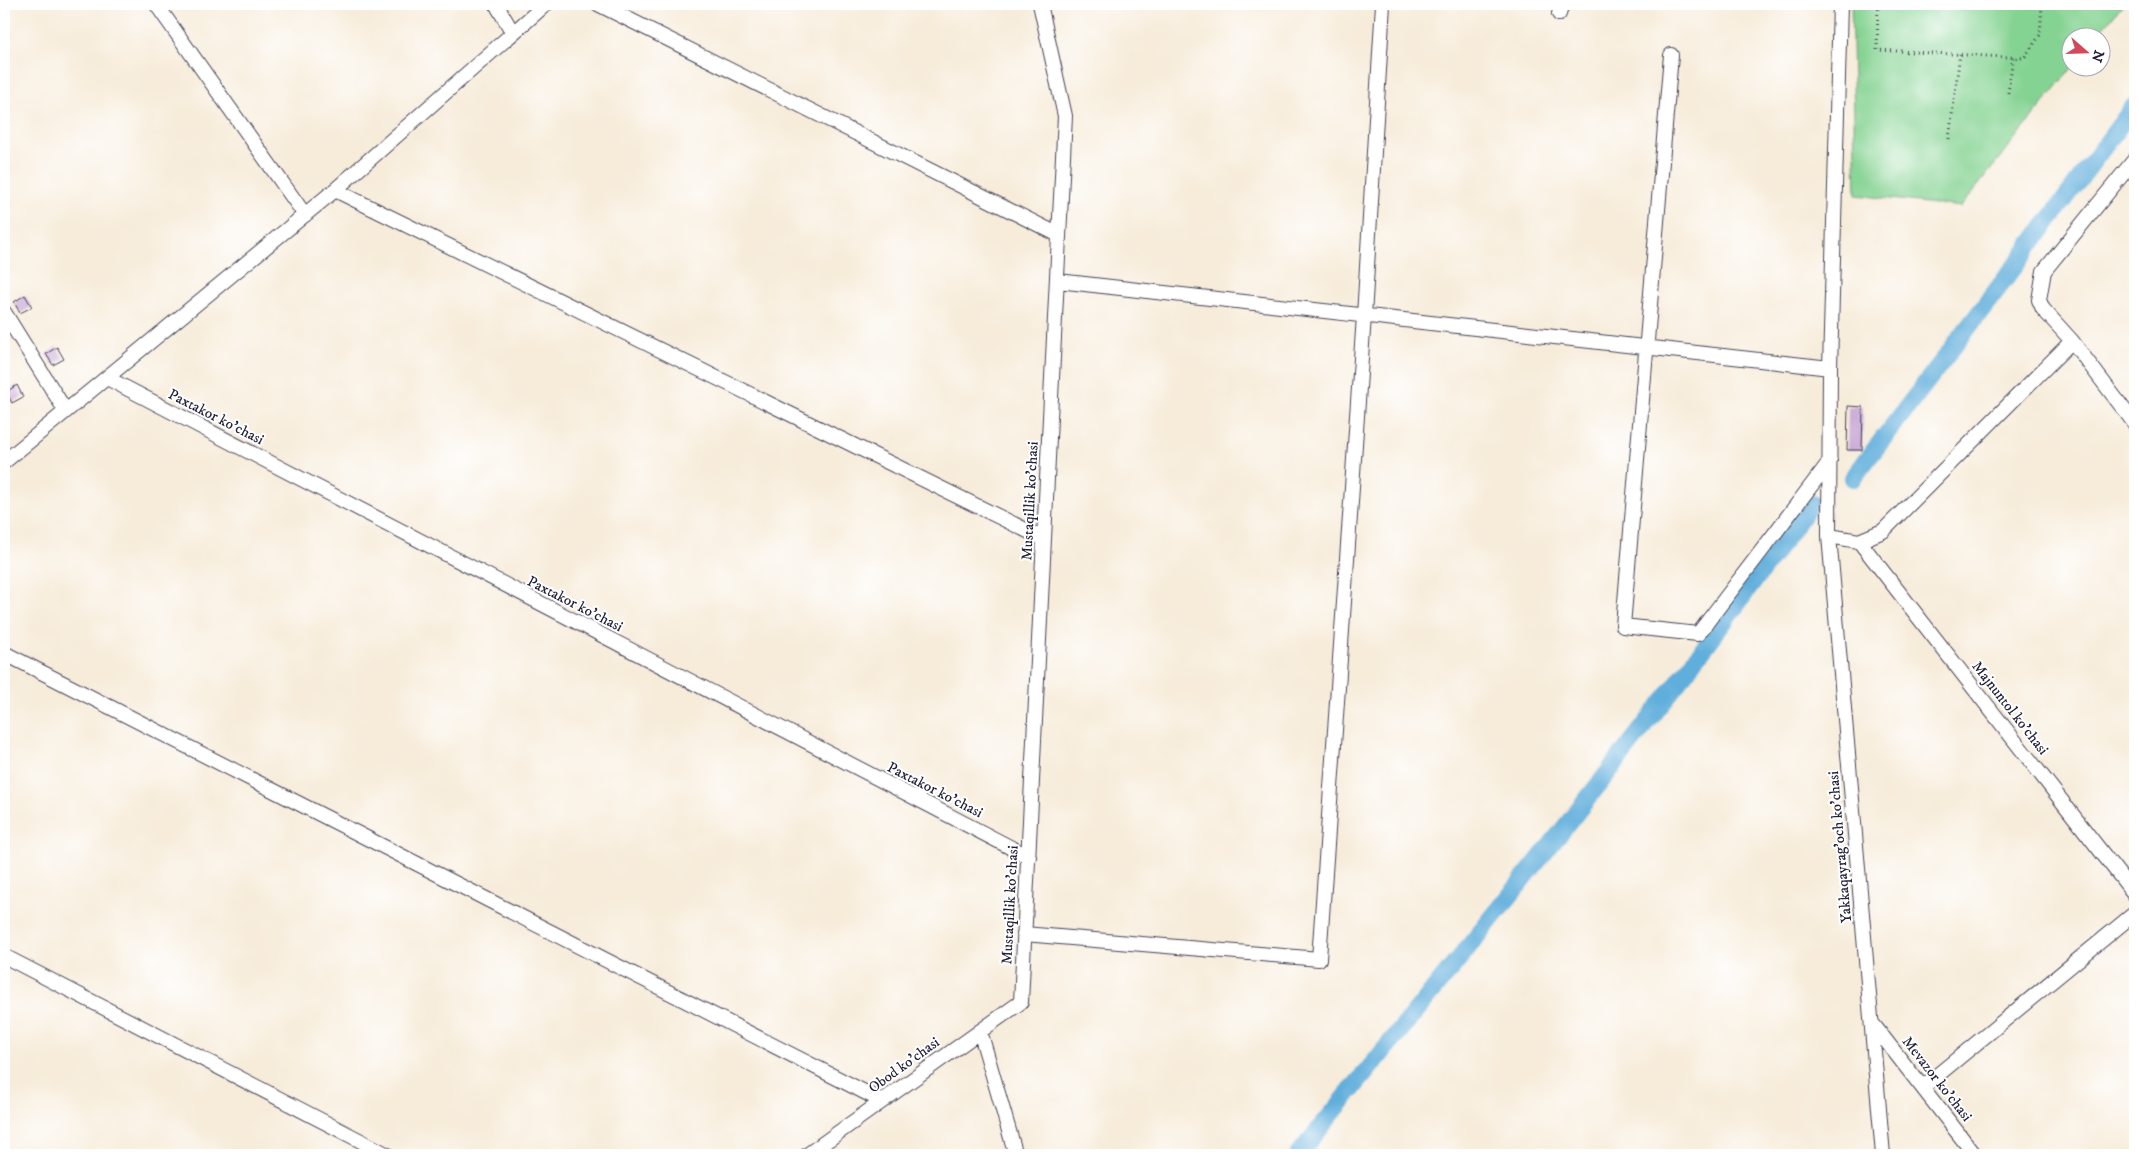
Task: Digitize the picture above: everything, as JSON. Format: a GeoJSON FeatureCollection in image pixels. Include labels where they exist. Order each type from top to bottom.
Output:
{"type":"FeatureCollection","features":[{"type":"Feature","properties":{"kind":"street"},"geometry":{"type":"LineString","coordinates":[[156,4],[305,215]]}},
{"type":"Feature","properties":{"kind":"street"},"geometry":{"type":"LineString","coordinates":[[496,4],[513,33]]}},
{"type":"Feature","properties":{"kind":"street"},"geometry":{"type":"LineString","coordinates":[[4,462],[335,190],[546,4]]}},
{"type":"Feature","properties":{"kind":"street"},"geometry":{"type":"LineString","coordinates":[[598,4],[1059,235]]}},
{"type":"Feature","properties":{"kind":"street","name":"Mustaqillik ko'chasi"},"geometry":{"type":"LineString","coordinates":[[1021,1002],[1065,116],[1040,4]]}},
{"type":"Feature","properties":{"kind":"street"},"geometry":{"type":"LineString","coordinates":[[1024,934],[1319,959],[1364,316],[1383,4]]}},
{"type":"Feature","properties":{"kind":"street","name":"Yakkaqayrag'och ko'chasi"},"geometry":{"type":"LineString","coordinates":[[1840,4],[1830,368],[1829,536],[1883,1155]]}},
{"type":"Feature","properties":{"kind":"street"},"geometry":{"type":"LineString","coordinates":[[1671,55],[1623,626],[1698,634],[1830,461]]}},
{"type":"Feature","properties":{"kind":"street"},"geometry":{"type":"LineString","coordinates":[[2135,160],[2044,271],[2039,300],[2043,309],[2072,341],[2135,424]]}},
{"type":"Feature","properties":{"kind":"street"},"geometry":{"type":"LineString","coordinates":[[335,190],[1044,539]]}},
{"type":"Feature","properties":{"kind":"street"},"geometry":{"type":"LineString","coordinates":[[1058,281],[1830,368]]}},
{"type":"Feature","properties":{"kind":"street"},"geometry":{"type":"LineString","coordinates":[[4,312],[65,410]]}},
{"type":"Feature","properties":{"kind":"street"},"geometry":{"type":"LineString","coordinates":[[1829,536],[1859,540],[1883,531],[2072,341]]}},
{"type":"Feature","properties":{"kind":"street","name":"Paxtakor ko'chasi"},"geometry":{"type":"LineString","coordinates":[[107,378],[1029,858]]}},
{"type":"Feature","properties":{"kind":"street","name":"Majnuntol ko'chasi"},"geometry":{"type":"LineString","coordinates":[[1859,540],[2135,895]]}},
{"type":"Feature","properties":{"kind":"street"},"geometry":{"type":"LineString","coordinates":[[4,654],[882,1101]]}},
{"type":"Feature","properties":{"kind":"street"},"geometry":{"type":"LineString","coordinates":[[1923,1087],[2135,913]]}},
{"type":"Feature","properties":{"kind":"street"},"geometry":{"type":"LineString","coordinates":[[4,956],[388,1155]]}},
{"type":"Feature","properties":{"kind":"street","name":"Obod ko'chasi"},"geometry":{"type":"LineString","coordinates":[[807,1155],[1021,1002]]}},
{"type":"Feature","properties":{"kind":"street","name":"Mevazor ko'chasi"},"geometry":{"type":"LineString","coordinates":[[1872,1023],[1975,1155]]}},
{"type":"Feature","properties":{"kind":"street"},"geometry":{"type":"LineString","coordinates":[[980,1031],[1016,1155]]}},
{"type":"Feature","properties":{"kind":"path"},"geometry":{"type":"LineString","coordinates":[[1878,4],[1877,50],[2024,58],[2040,35],[2042,4]]}},
{"type":"Feature","properties":{"kind":"path"},"geometry":{"type":"LineString","coordinates":[[1949,139],[1960,54]]}},
{"type":"Feature","properties":{"kind":"path"},"geometry":{"type":"LineString","coordinates":[[2008,92],[2013,57]]}},
{"type":"Feature","properties":{"kind":"green space"},"geometry":{"type":"Polygon","coordinates":[[[1851,4],[2123,4],[2103,28],[2062,28],[2062,78],[2064,78],[1961,207],[1856,195],[1851,4]]]}},
{"type":"Feature","properties":{"kind":"building"},"geometry":{"type":"Polygon","coordinates":[[[25,295],[32,307],[20,313],[14,302],[25,295]]]}},
{"type":"Feature","properties":{"kind":"building"},"geometry":{"type":"Polygon","coordinates":[[[57,347],[64,359],[53,365],[46,354],[57,347]]]}},
{"type":"Feature","properties":{"kind":"building"},"geometry":{"type":"Polygon","coordinates":[[[17,385],[23,397],[12,403],[6,392],[17,385]]]}},
{"type":"Feature","properties":{"kind":"building"},"geometry":{"type":"Polygon","coordinates":[[[1848,406],[1863,407],[1862,450],[1847,450],[1848,406]]]}},
{"type":"Feature","properties":{"kind":"waterway"},"geometry":{"type":"LineString","coordinates":[[1853,478],[2135,105]]}},
{"type":"Feature","properties":{"kind":"waterway"},"geometry":{"type":"LineString","coordinates":[[1298,1155],[1495,914],[1624,752],[1688,670],[1811,503]]}}]}
